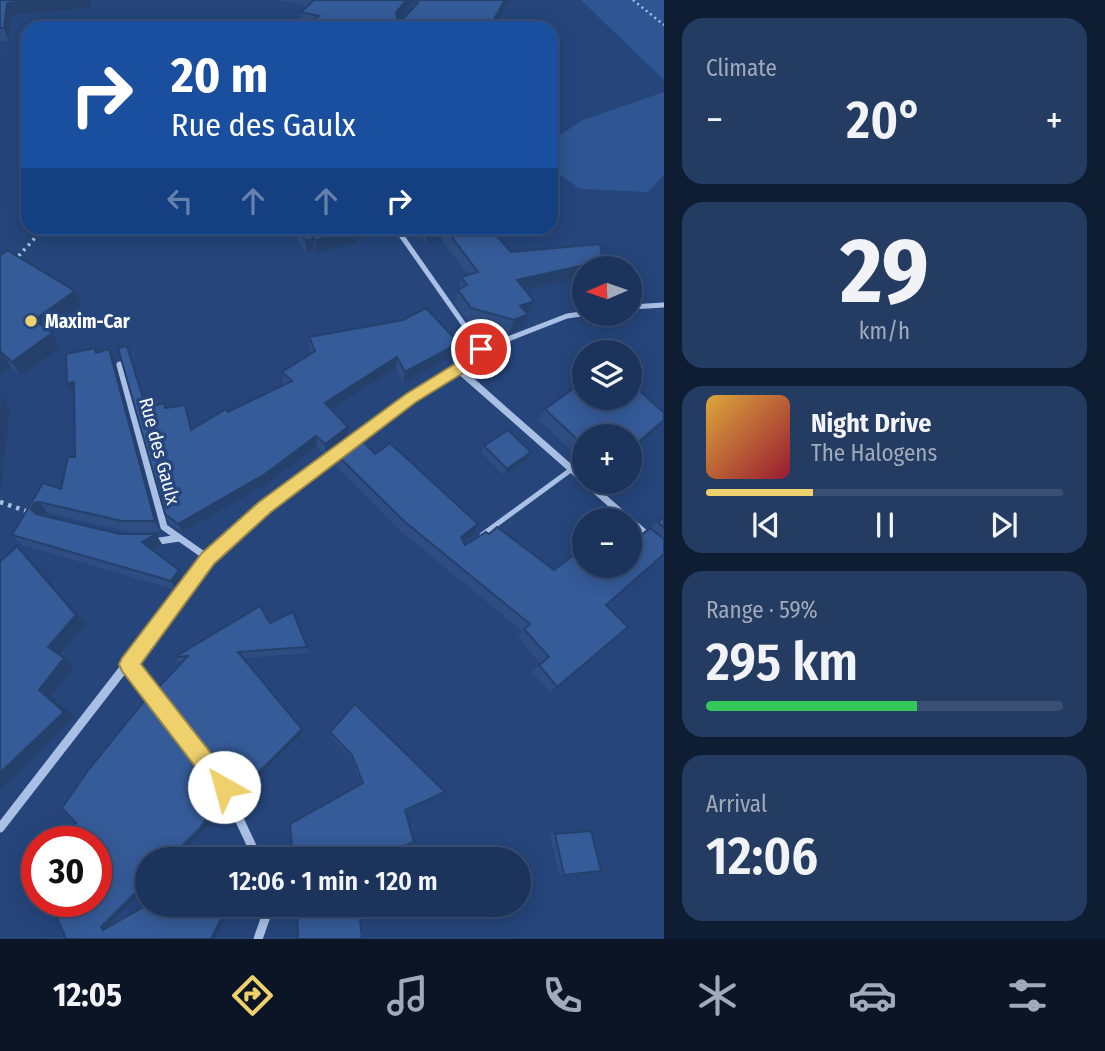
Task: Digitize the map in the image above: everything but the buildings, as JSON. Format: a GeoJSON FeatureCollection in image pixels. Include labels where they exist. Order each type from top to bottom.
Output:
{"type":"FeatureCollection","features":[{"type":"Feature","properties":{"kind":"street"},"geometry":{"type":"LineString","coordinates":[[401,235],[481,349]]}},
{"type":"Feature","properties":{"kind":"street"},"geometry":{"type":"LineString","coordinates":[[642,306],[664,305]]}},
{"type":"Feature","properties":{"kind":"street"},"geometry":{"type":"LineString","coordinates":[[0,828],[129,664],[208,558],[265,507],[411,398],[458,369],[481,349],[572,315]]}},
{"type":"Feature","properties":{"kind":"street","name":"Rue des Gaulx"},"geometry":{"type":"LineString","coordinates":[[120,365],[164,527],[208,558]]}},
{"type":"Feature","properties":{"kind":"street"},"geometry":{"type":"LineString","coordinates":[[458,369],[572,470]]}},
{"type":"Feature","properties":{"kind":"street"},"geometry":{"type":"LineString","coordinates":[[600,494],[616,508]]}},
{"type":"Feature","properties":{"kind":"street"},"geometry":{"type":"LineString","coordinates":[[642,531],[664,550]]}},
{"type":"Feature","properties":{"kind":"street"},"geometry":{"type":"LineString","coordinates":[[149,542],[180,538]]}},
{"type":"Feature","properties":{"kind":"street"},"geometry":{"type":"LineString","coordinates":[[129,664],[224,787],[252,847]]}},
{"type":"Feature","properties":{"kind":"street"},"geometry":{"type":"LineString","coordinates":[[258,939],[266,917]]}},
{"type":"Feature","properties":{"kind":"lane"},"geometry":{"type":"LineString","coordinates":[[473,541],[572,470]]}},
{"type":"Feature","properties":{"kind":"path"},"geometry":{"type":"LineString","coordinates":[[633,0],[664,25]]}},
{"type":"Feature","properties":{"kind":"path"},"geometry":{"type":"LineString","coordinates":[[9,267],[38,235]]}},
{"type":"Feature","properties":{"kind":"path"},"geometry":{"type":"LineString","coordinates":[[0,502],[37,515]]}},
{"type":"Feature","properties":{"kind":"shaded area"},"geometry":{"type":"Polygon","coordinates":[[[581,0],[664,0],[664,80],[581,0]]]}},
{"type":"Feature","properties":{"kind":"shaded area"},"geometry":{"type":"Polygon","coordinates":[[[664,92],[664,175],[648,192],[580,189],[558,173],[558,136],[583,120],[664,92]]]}},
{"type":"Feature","properties":{"kind":"place","name":"Maxim-Car"},"geometry":{"type":"Point","coordinates":[31,321]}},
{"type":"Feature","properties":{"kind":"route"},"geometry":{"type":"LineString","coordinates":[[224,787],[129,664],[208,558],[265,507],[411,398],[458,369],[481,349]]}}]}
